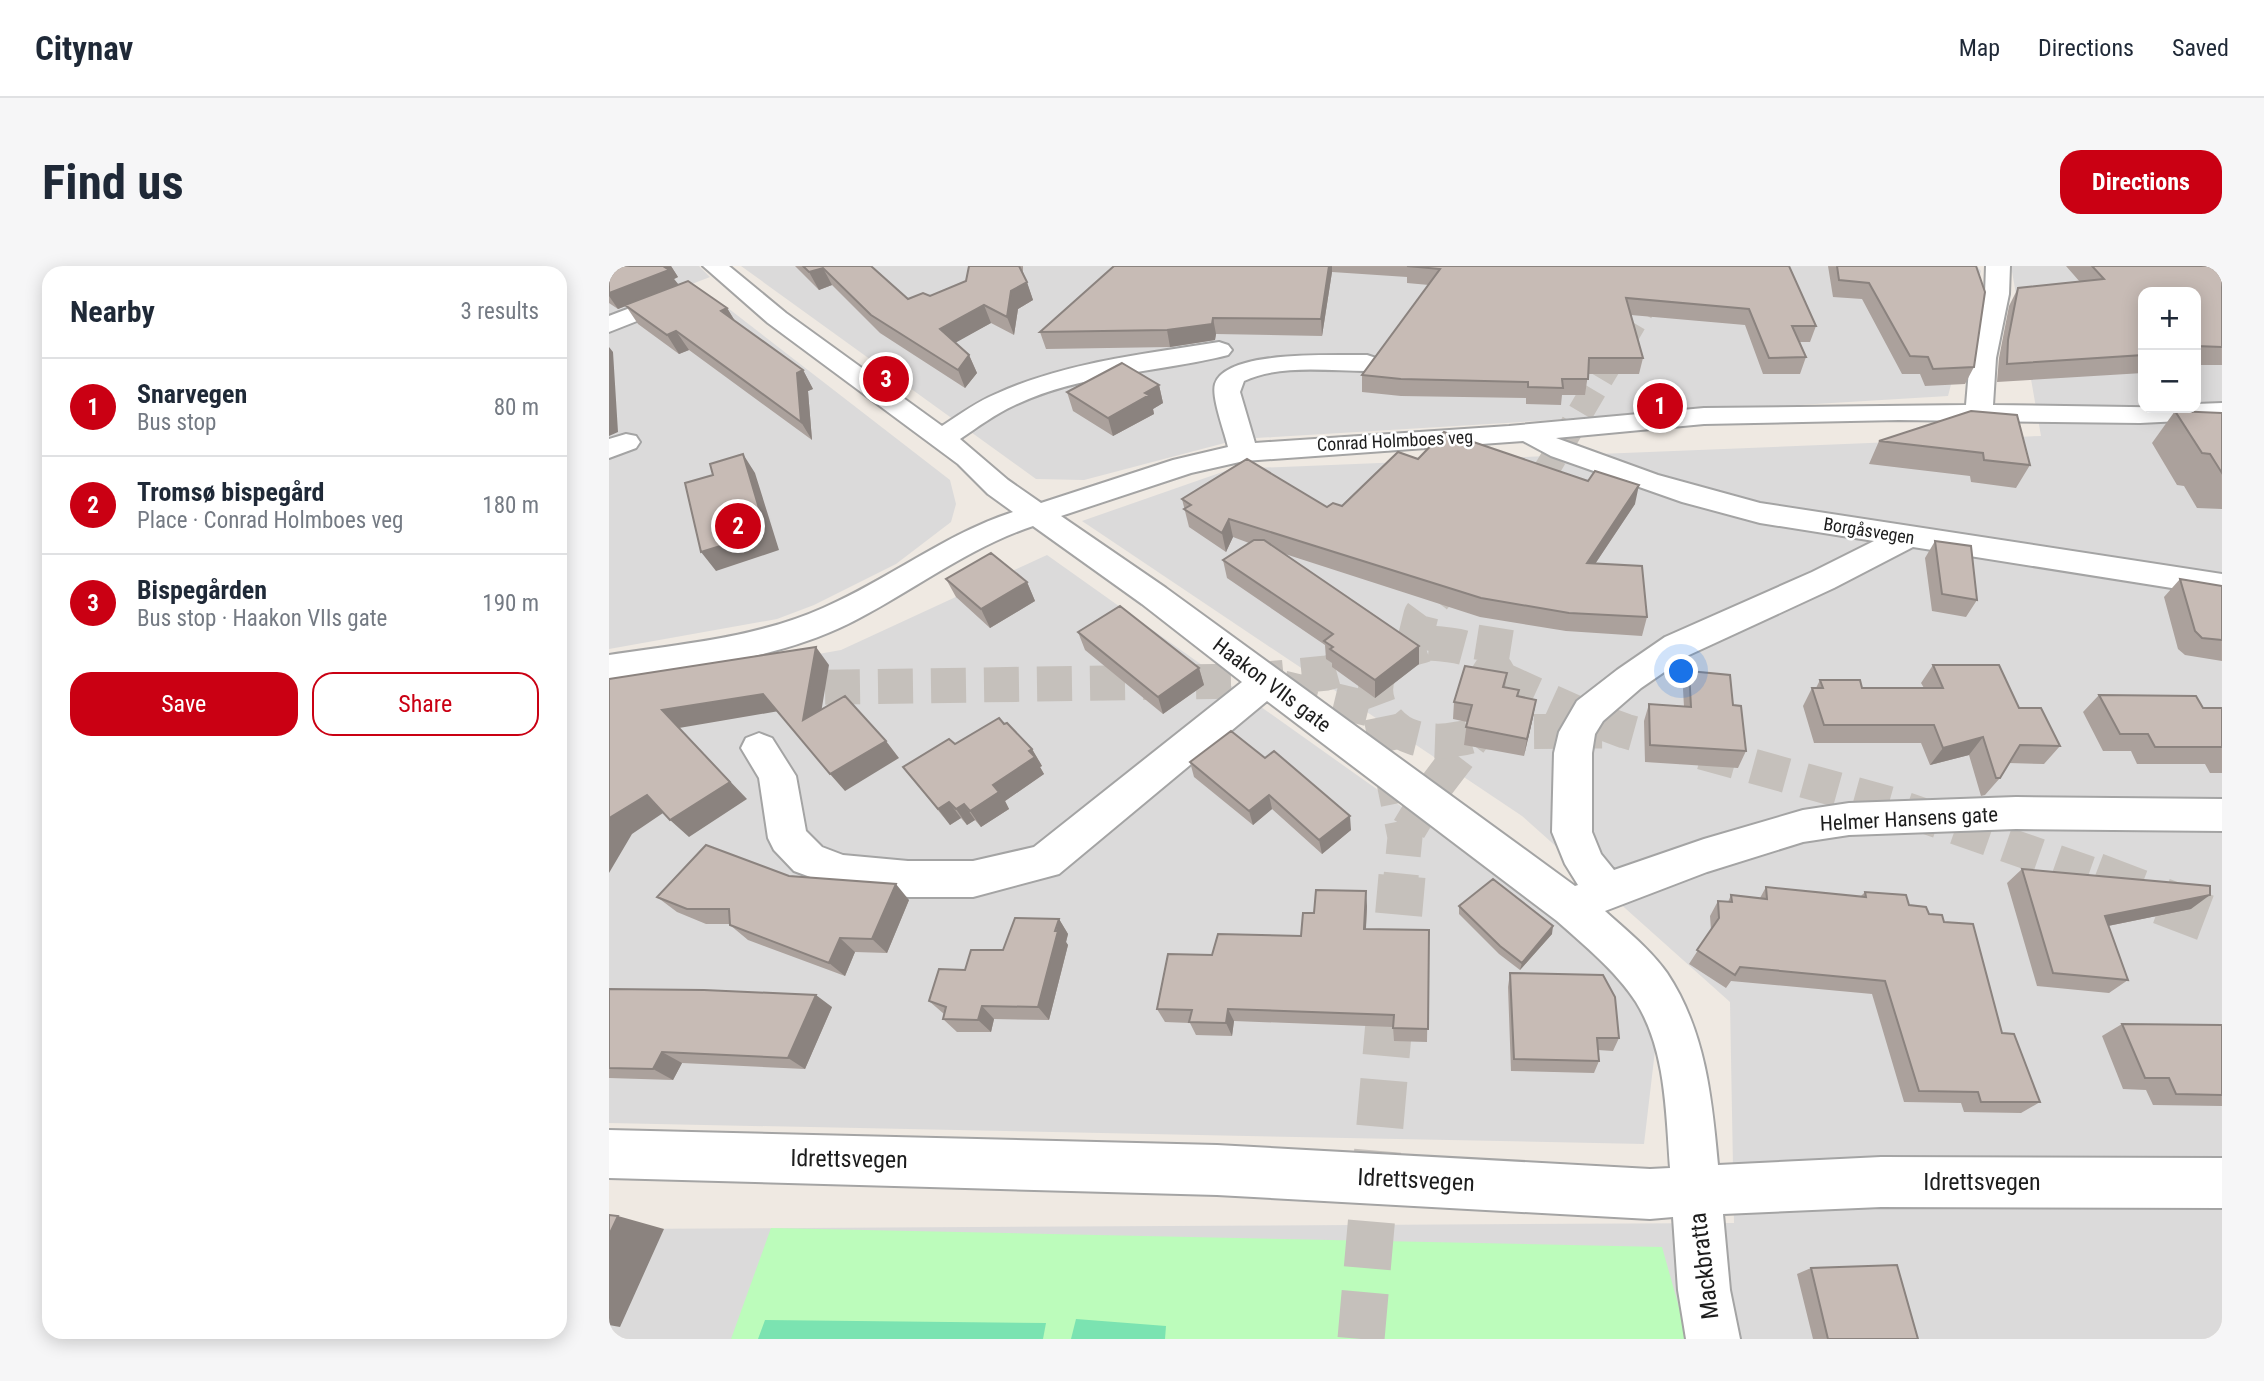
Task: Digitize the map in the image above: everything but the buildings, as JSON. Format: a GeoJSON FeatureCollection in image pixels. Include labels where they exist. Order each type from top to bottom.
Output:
{"type":"FeatureCollection","features":[{"type":"Feature","properties":{"kind":"street"},"geometry":{"type":"LineString","coordinates":[[1979,413],[1983,358],[1997,293],[1998,266]]}},
{"type":"Feature","properties":{"kind":"street"},"geometry":{"type":"LineString","coordinates":[[609,325],[721,272]]}},
{"type":"Feature","properties":{"kind":"street","name":"Haakon VIIs gate"},"geometry":{"type":"LineString","coordinates":[[721,272],[778,318],[968,458],[998,487],[1154,596],[1572,908],[1612,944],[1650,985],[1669,1020],[1689,1102],[1696,1192]]}},
{"type":"Feature","properties":{"kind":"street"},"geometry":{"type":"LineString","coordinates":[[941,439],[1012,396],[1042,385],[1138,363],[1219,351]]}},
{"type":"Feature","properties":{"kind":"street"},"geometry":{"type":"LineString","coordinates":[[1244,452],[1227,392],[1227,384],[1231,378],[1254,369],[1367,363]]}},
{"type":"Feature","properties":{"kind":"street","name":"Conrad Holmboes veg"},"geometry":{"type":"LineString","coordinates":[[609,668],[733,648],[801,630],[836,616],[972,541],[1036,513],[1183,466],[1244,452],[1529,432],[1704,416],[1899,412],[2140,415],[2222,411]]}},
{"type":"Feature","properties":{"kind":"street","name":"Borgåsvegen"},"geometry":{"type":"LineString","coordinates":[[1529,432],[1550,446],[1615,471],[1697,497],[1760,513],[2222,585]]}},
{"type":"Feature","properties":{"kind":"street"},"geometry":{"type":"LineString","coordinates":[[1606,891],[1585,864],[1572,832],[1573,753],[1577,732],[1590,710],[1677,646],[1823,580],[1907,537]]}},
{"type":"Feature","properties":{"kind":"street"},"geometry":{"type":"LineString","coordinates":[[759,748],[777,776],[788,838],[808,859],[843,872],[908,878],[972,879],[1045,862],[1266,682]]}},
{"type":"Feature","properties":{"kind":"street","name":"Helmer Hansens gate"},"geometry":{"type":"LineString","coordinates":[[1572,908],[1606,891],[1704,856],[1803,826],[1849,819],[2016,813],[2222,815]]}},
{"type":"Feature","properties":{"kind":"street","name":"Idrettsvegen"},"geometry":{"type":"LineString","coordinates":[[609,1154],[1217,1170],[1417,1179],[1622,1193],[1696,1192],[1881,1182],[2222,1183]]}},
{"type":"Feature","properties":{"kind":"street","name":"Mackbratta"},"geometry":{"type":"LineString","coordinates":[[1696,1192],[1704,1290],[1713,1339]]}},
{"type":"Feature","properties":{"kind":"shaded area"},"geometry":{"type":"Polygon","coordinates":[[[609,266],[699,266],[710,277],[609,316],[609,266]]]}},
{"type":"Feature","properties":{"kind":"shaded area"},"geometry":{"type":"Polygon","coordinates":[[[741,266],[1977,266],[1981,271],[1948,396],[1240,439],[1084,480],[1036,479],[741,266]]]}},
{"type":"Feature","properties":{"kind":"shaded area"},"geometry":{"type":"Polygon","coordinates":[[[2011,266],[2222,266],[2222,1339],[609,1339],[609,1229],[1734,1223],[1730,1002],[1522,816],[1082,521],[1231,469],[2041,436],[2011,266]]]}},
{"type":"Feature","properties":{"kind":"shaded area"},"geometry":{"type":"Polygon","coordinates":[[[710,301],[724,305],[950,480],[956,504],[951,522],[896,564],[814,605],[777,619],[609,649],[609,330],[665,307],[710,301]]]}},
{"type":"Feature","properties":{"kind":"shaded area"},"geometry":{"type":"Polygon","coordinates":[[[1047,555],[1547,910],[1660,1008],[1644,1144],[609,1123],[609,691],[841,650],[1047,555]]]}},
{"type":"Feature","properties":{"kind":"green space"},"geometry":{"type":"Polygon","coordinates":[[[771,1228],[1662,1247],[1688,1339],[731,1339],[771,1228]]]}},
{"type":"Feature","properties":{"kind":"green space"},"geometry":{"type":"Polygon","coordinates":[[[1076,1319],[1166,1326],[1165,1339],[1071,1339],[1076,1319]]]}},
{"type":"Feature","properties":{"kind":"green space"},"geometry":{"type":"Polygon","coordinates":[[[765,1320],[1046,1323],[1043,1339],[758,1339],[765,1320]]]}},
{"type":"Feature","properties":{"kind":"tunnel"},"geometry":{"type":"LineString","coordinates":[[1521,513],[1667,266]]}},
{"type":"Feature","properties":{"kind":"tunnel"},"geometry":{"type":"LineString","coordinates":[[1413,647],[1421,615],[1435,596],[1470,566]]}},
{"type":"Feature","properties":{"kind":"tunnel"},"geometry":{"type":"LineString","coordinates":[[1491,662],[1506,567]]}},
{"type":"Feature","properties":{"kind":"tunnel"},"geometry":{"type":"LineString","coordinates":[[1429,643],[1471,650],[1481,655],[1496,670],[1503,690],[1501,710],[1483,731],[1452,740],[1415,738],[1401,732],[1382,712],[1376,687],[1386,663],[1402,652],[1429,643]]}},
{"type":"Feature","properties":{"kind":"tunnel"},"geometry":{"type":"LineString","coordinates":[[772,688],[1247,681],[1327,673],[1388,656]]}},
{"type":"Feature","properties":{"kind":"tunnel"},"geometry":{"type":"LineString","coordinates":[[1503,680],[1576,713],[1625,731],[1890,804],[2099,877]]}},
{"type":"Feature","properties":{"kind":"tunnel"},"geometry":{"type":"LineString","coordinates":[[1283,688],[1378,711]]}},
{"type":"Feature","properties":{"kind":"tunnel"},"geometry":{"type":"LineString","coordinates":[[1381,717],[1405,837],[1401,877]]}},
{"type":"Feature","properties":{"kind":"tunnel"},"geometry":{"type":"LineString","coordinates":[[1481,732],[1602,731]]}},
{"type":"Feature","properties":{"kind":"tunnel"},"geometry":{"type":"LineString","coordinates":[[1409,829],[1430,794],[1474,736]]}},
{"type":"Feature","properties":{"kind":"tunnel"},"geometry":{"type":"LineString","coordinates":[[1361,1339],[1402,876]]}},
{"type":"Feature","properties":{"kind":"tunnel"},"geometry":{"type":"LineString","coordinates":[[2095,876],[2222,924]]}},
{"type":"Feature","properties":{"kind":"place","name":"Bispegården"},"geometry":{"type":"Point","coordinates":[886,379]}},
{"type":"Feature","properties":{"kind":"place","name":"Snarvegen"},"geometry":{"type":"Point","coordinates":[1660,406]}},
{"type":"Feature","properties":{"kind":"place","name":"Tromsø bispegård"},"geometry":{"type":"Point","coordinates":[738,526]}}]}
